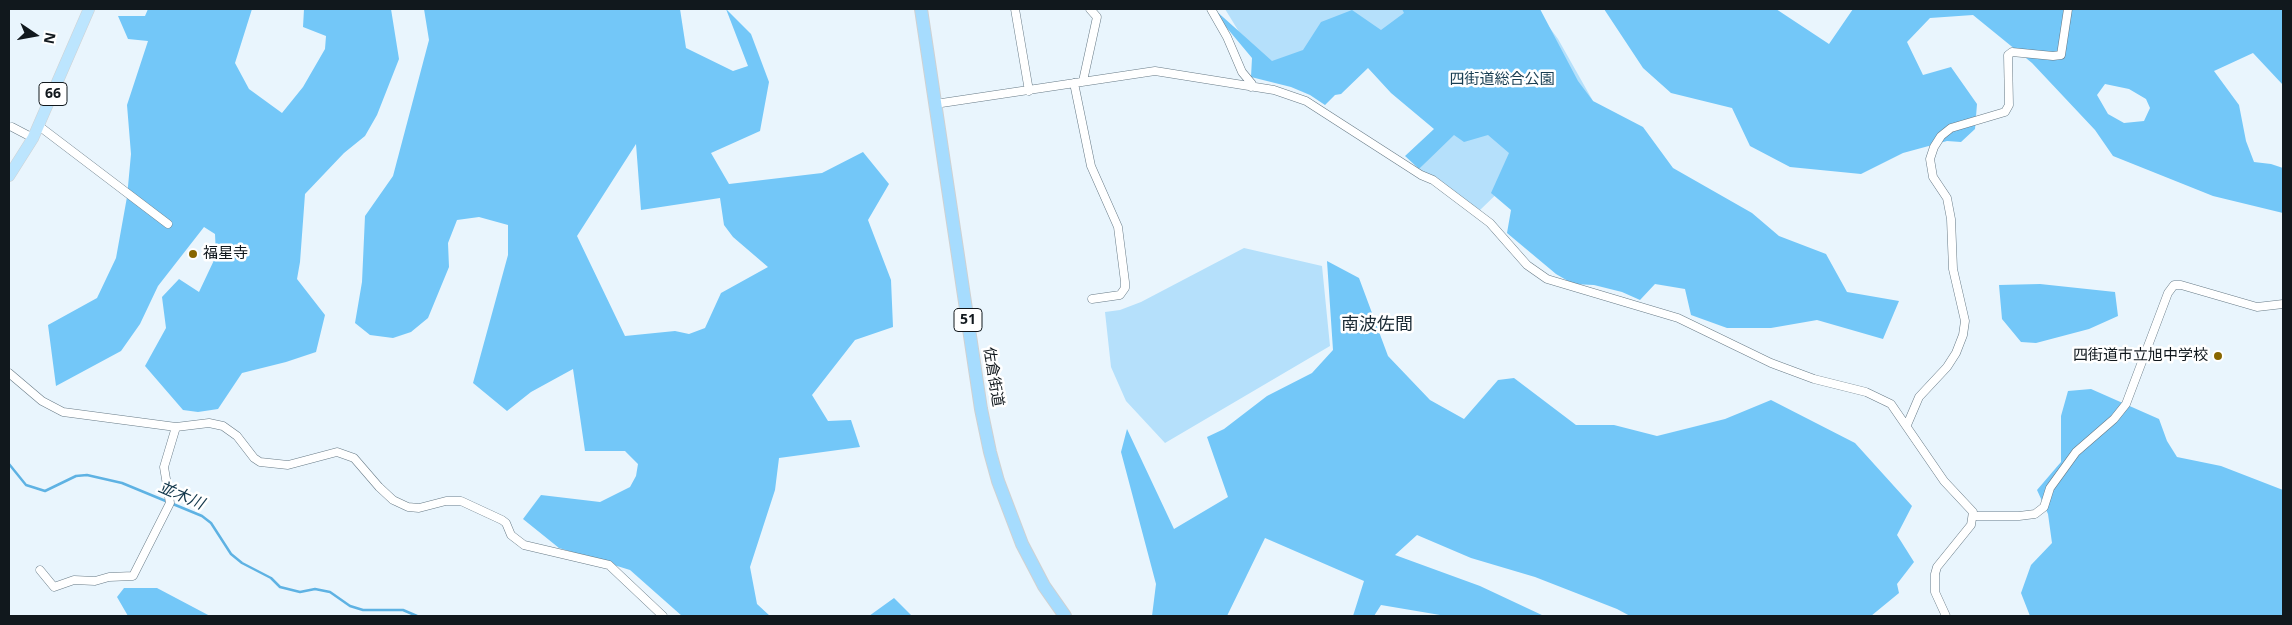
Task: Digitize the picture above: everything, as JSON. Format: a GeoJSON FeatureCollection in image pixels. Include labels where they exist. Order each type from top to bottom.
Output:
{"type":"FeatureCollection","features":[{"type":"Feature","properties":{"kind":"highway","name":"佐倉街道"},"geometry":{"type":"LineString","coordinates":[[921,9],[981,409],[990,452],[1022,544],[1061,615]]}},
{"type":"Feature","properties":{"kind":"main road","name":"66"},"geometry":{"type":"LineString","coordinates":[[9,176],[39,126],[89,9]]}},
{"type":"Feature","properties":{"kind":"street"},"geometry":{"type":"LineString","coordinates":[[1015,9],[1029,91]]}},
{"type":"Feature","properties":{"kind":"street"},"geometry":{"type":"LineString","coordinates":[[1084,80],[1097,17],[1090,9]]}},
{"type":"Feature","properties":{"kind":"street"},"geometry":{"type":"LineString","coordinates":[[1211,9],[1227,37],[1242,72],[1252,84],[1251,86]]}},
{"type":"Feature","properties":{"kind":"street"},"geometry":{"type":"LineString","coordinates":[[1907,426],[1919,396],[1947,367],[1956,354],[1963,336],[1965,321],[1952,269],[1951,218],[1947,198],[1933,176],[1930,159],[1934,147],[1941,136],[1951,128],[2005,112],[2010,104],[2008,55],[2012,52],[2061,55],[2068,9]]}},
{"type":"Feature","properties":{"kind":"street"},"geometry":{"type":"LineString","coordinates":[[935,104],[1029,91],[1084,80],[1155,71],[1274,90],[1306,101],[1433,180],[1490,223],[1527,265],[1547,279],[1678,318],[1771,363],[1814,379],[1866,392],[1891,404],[1944,481],[1969,506],[1974,516],[1972,525],[1937,567],[1935,574],[1935,592],[1946,616]]}},
{"type":"Feature","properties":{"kind":"street"},"geometry":{"type":"LineString","coordinates":[[1074,83],[1092,166],[1118,227],[1126,282],[1125,288],[1120,294],[1092,299]]}},
{"type":"Feature","properties":{"kind":"street"},"geometry":{"type":"LineString","coordinates":[[39,126],[168,224]]}},
{"type":"Feature","properties":{"kind":"street"},"geometry":{"type":"LineString","coordinates":[[12,127],[33,138]]}},
{"type":"Feature","properties":{"kind":"street"},"geometry":{"type":"LineString","coordinates":[[1974,516],[2035,514],[2044,507],[2050,488],[2076,452],[2114,419],[2126,404],[2168,293],[2174,285],[2181,285],[2257,307],[2283,304]]}},
{"type":"Feature","properties":{"kind":"street"},"geometry":{"type":"LineString","coordinates":[[9,374],[42,401],[63,412],[176,427],[209,423],[223,426],[237,436],[254,458],[260,462],[288,465],[337,452],[354,458],[393,500],[408,507],[419,508],[446,502],[461,502],[502,520],[506,523],[511,535],[524,545],[609,565],[663,616]]}},
{"type":"Feature","properties":{"kind":"street"},"geometry":{"type":"LineString","coordinates":[[40,570],[54,587],[74,580],[95,581],[109,577],[133,576],[170,500],[164,467],[176,427]]}},
{"type":"Feature","properties":{"kind":"green space"},"geometry":{"type":"Polygon","coordinates":[[[148,9],[252,9],[235,63],[249,89],[282,113],[303,87],[325,49],[326,36],[303,27],[304,9],[391,9],[399,59],[377,115],[365,136],[344,153],[305,194],[297,279],[325,315],[316,352],[242,373],[218,409],[198,412],[183,410],[145,366],[166,328],[162,297],[179,279],[199,292],[216,256],[215,234],[204,227],[158,286],[140,324],[121,351],[56,386],[48,325],[97,298],[116,258],[127,197],[131,154],[127,105],[148,41],[128,39],[118,16],[145,16],[148,9]]]}},
{"type":"Feature","properties":{"kind":"green space"},"geometry":{"type":"Polygon","coordinates":[[[424,9],[680,9],[686,48],[733,71],[748,66],[726,9],[751,34],[769,82],[760,131],[711,153],[729,184],[822,173],[863,152],[889,184],[868,220],[891,280],[893,327],[855,340],[812,395],[828,421],[851,420],[860,447],[779,458],[775,490],[750,567],[757,604],[770,616],[682,616],[630,570],[559,548],[523,519],[541,495],[600,502],[630,487],[636,476],[638,464],[625,451],[585,451],[573,369],[531,392],[507,411],[473,383],[508,255],[508,225],[479,217],[457,220],[448,243],[449,267],[428,318],[411,332],[393,338],[370,335],[355,323],[362,282],[365,216],[393,176],[429,40],[424,9]],[[636,144],[577,236],[625,336],[675,331],[689,334],[705,328],[721,293],[768,267],[733,237],[724,225],[720,198],[641,210],[636,144]]]}},
{"type":"Feature","properties":{"kind":"green space"},"geometry":{"type":"Polygon","coordinates":[[[1211,9],[1214,9],[1272,61],[1303,50],[1321,22],[1352,10],[1381,30],[1404,13],[1402,9],[1540,9],[1578,81],[1593,101],[1643,127],[1673,168],[1752,213],[1779,236],[1826,254],[1847,292],[1899,301],[1883,339],[1817,320],[1771,328],[1727,328],[1691,315],[1685,289],[1655,284],[1640,300],[1622,292],[1594,285],[1573,284],[1556,274],[1507,233],[1511,210],[1491,193],[1509,153],[1488,135],[1464,142],[1454,135],[1419,169],[1405,156],[1434,129],[1391,93],[1368,68],[1341,94],[1335,95],[1325,105],[1310,95],[1291,87],[1251,77],[1252,58],[1211,9]]]}},
{"type":"Feature","properties":{"kind":"green space","name":"四街道総合公園"},"geometry":{"type":"Polygon","coordinates":[[[1225,9],[1536,9],[1558,39],[1593,101],[1480,210],[1419,169],[1448,138],[1367,51],[1263,71],[1225,9]]]}},
{"type":"Feature","properties":{"kind":"green space"},"geometry":{"type":"Polygon","coordinates":[[[1604,9],[1776,9],[1829,44],[1853,9],[2283,9],[2283,85],[2253,53],[2214,71],[2239,105],[2246,141],[2254,162],[2283,168],[2283,213],[2213,196],[2113,156],[2095,130],[2032,63],[1973,15],[1930,18],[1907,42],[1923,75],[1951,67],[1977,104],[1975,129],[1961,142],[1947,141],[1903,153],[1861,174],[1790,167],[1750,146],[1732,108],[1671,93],[1643,68],[1604,9]],[[2105,84],[2097,95],[2108,114],[2124,123],[2144,121],[2150,108],[2146,99],[2129,89],[2105,84]]]}},
{"type":"Feature","properties":{"kind":"green space"},"geometry":{"type":"Polygon","coordinates":[[[1244,248],[1322,266],[1330,346],[1165,443],[1126,401],[1111,367],[1105,312],[1120,310],[1141,302],[1244,248]]]}},
{"type":"Feature","properties":{"kind":"green space"},"geometry":{"type":"Polygon","coordinates":[[[1327,261],[1359,278],[1388,356],[1430,400],[1464,419],[1498,380],[1514,378],[1576,425],[1614,425],[1657,436],[1725,419],[1771,400],[1855,443],[1912,506],[1897,535],[1914,562],[1897,584],[1899,593],[1871,616],[1630,616],[1617,609],[1535,577],[1471,558],[1417,535],[1395,555],[1480,586],[1544,616],[1446,616],[1381,605],[1374,616],[1353,616],[1364,581],[1265,538],[1227,616],[1152,616],[1156,584],[1121,452],[1127,429],[1174,529],[1228,497],[1207,437],[1224,429],[1267,396],[1312,373],[1333,350],[1327,261]]]}},
{"type":"Feature","properties":{"kind":"green space"},"geometry":{"type":"Polygon","coordinates":[[[2040,284],[2115,292],[2118,316],[2089,329],[2036,343],[2021,342],[2002,319],[1999,285],[2040,284]]]}},
{"type":"Feature","properties":{"kind":"green space"},"geometry":{"type":"Polygon","coordinates":[[[2091,389],[2159,419],[2167,441],[2177,457],[2221,466],[2283,490],[2283,616],[2030,616],[2021,593],[2031,565],[2052,543],[2048,514],[2037,490],[2061,462],[2061,416],[2068,391],[2091,389]]]}},
{"type":"Feature","properties":{"kind":"green space"},"geometry":{"type":"Polygon","coordinates":[[[124,588],[157,588],[210,616],[128,616],[117,597],[124,588]]]}},
{"type":"Feature","properties":{"kind":"green space"},"geometry":{"type":"Polygon","coordinates":[[[894,598],[912,616],[869,616],[894,598]]]}},
{"type":"Feature","properties":{"kind":"waterway","name":"並木川"},"geometry":{"type":"LineString","coordinates":[[9,464],[26,485],[45,491],[76,476],[87,475],[122,483],[202,516],[211,523],[231,554],[242,563],[271,578],[280,587],[300,592],[315,589],[330,592],[350,606],[363,610],[403,610],[417,616]]}},
{"type":"Feature","properties":{"kind":"place","name":"福星寺"},"geometry":{"type":"Point","coordinates":[193,254]}},
{"type":"Feature","properties":{"kind":"place","name":"四街道市立旭中学校"},"geometry":{"type":"Point","coordinates":[2218,356]}},
{"type":"Feature","properties":{"kind":"district","name":"南波佐間"},"geometry":{"type":"Point","coordinates":[1377,325]}}]}
